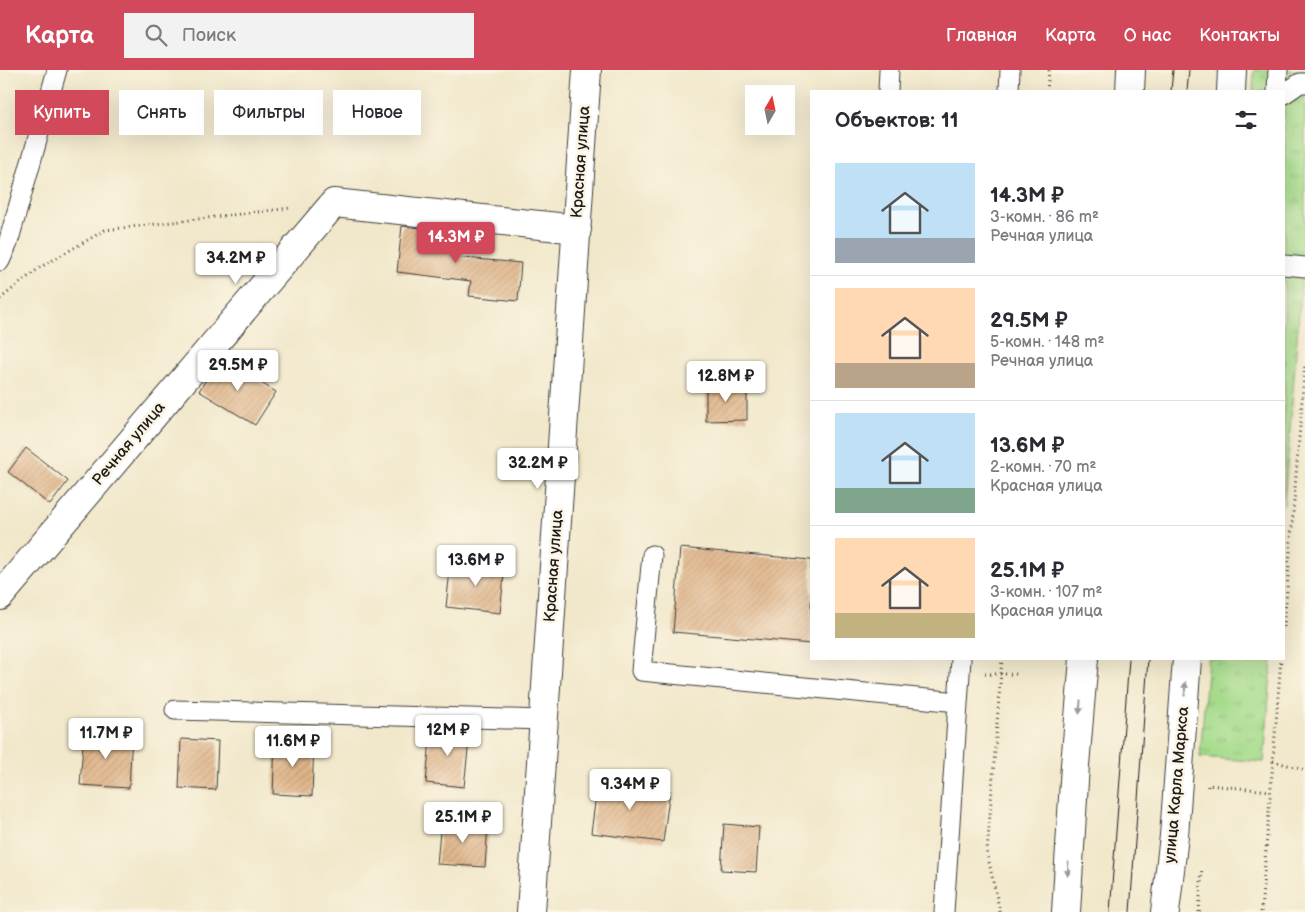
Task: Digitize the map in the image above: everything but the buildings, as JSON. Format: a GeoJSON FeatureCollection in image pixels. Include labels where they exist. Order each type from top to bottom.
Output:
{"type":"FeatureCollection","features":[{"type":"Feature","properties":{"kind":"street","name":"Красная улица"},"geometry":{"type":"LineString","coordinates":[[531,912],[587,70]]}},
{"type":"Feature","properties":{"kind":"street"},"geometry":{"type":"LineString","coordinates":[[1130,90],[1131,70]]}},
{"type":"Feature","properties":{"kind":"street"},"geometry":{"type":"LineString","coordinates":[[1231,90],[1232,70]]}},
{"type":"Feature","properties":{"kind":"street"},"geometry":{"type":"LineString","coordinates":[[334,203],[577,229]]}},
{"type":"Feature","properties":{"kind":"street","name":"Речная улица"},"geometry":{"type":"LineString","coordinates":[[0,596],[334,203]]}},
{"type":"Feature","properties":{"kind":"street"},"geometry":{"type":"LineString","coordinates":[[1066,912],[1084,660]]}},
{"type":"Feature","properties":{"kind":"street","name":"улица Карла Маркса"},"geometry":{"type":"LineString","coordinates":[[1165,912],[1174,836],[1187,660]]}},
{"type":"Feature","properties":{"kind":"lane"},"geometry":{"type":"LineString","coordinates":[[0,261],[8,243],[57,70]]}},
{"type":"Feature","properties":{"kind":"lane"},"geometry":{"type":"LineString","coordinates":[[888,90],[889,70]]}},
{"type":"Feature","properties":{"kind":"lane"},"geometry":{"type":"LineString","coordinates":[[1009,90],[1010,70]]}},
{"type":"Feature","properties":{"kind":"lane"},"geometry":{"type":"LineString","coordinates":[[1276,90],[1278,70]]}},
{"type":"Feature","properties":{"kind":"lane"},"geometry":{"type":"LineString","coordinates":[[1285,93],[1300,83],[1305,84]]}},
{"type":"Feature","properties":{"kind":"lane"},"geometry":{"type":"LineString","coordinates":[[1285,265],[1305,267]]}},
{"type":"Feature","properties":{"kind":"lane"},"geometry":{"type":"LineString","coordinates":[[652,555],[641,671],[958,702]]}},
{"type":"Feature","properties":{"kind":"lane"},"geometry":{"type":"LineString","coordinates":[[944,912],[960,666]]}},
{"type":"Feature","properties":{"kind":"lane"},"geometry":{"type":"LineString","coordinates":[[175,710],[544,720]]}},
{"type":"Feature","properties":{"kind":"path"},"geometry":{"type":"LineString","coordinates":[[1047,90],[1049,70]]}},
{"type":"Feature","properties":{"kind":"path"},"geometry":{"type":"LineString","coordinates":[[0,299],[39,268],[105,230],[334,203]]}},
{"type":"Feature","properties":{"kind":"path"},"geometry":{"type":"LineString","coordinates":[[1285,614],[1305,363]]}},
{"type":"Feature","properties":{"kind":"path"},"geometry":{"type":"LineString","coordinates":[[1000,912],[987,854],[1002,660]]}},
{"type":"Feature","properties":{"kind":"path"},"geometry":{"type":"LineString","coordinates":[[1260,912],[1281,660]]}},
{"type":"Feature","properties":{"kind":"path"},"geometry":{"type":"LineString","coordinates":[[960,666],[1019,674]]}},
{"type":"Feature","properties":{"kind":"path"},"geometry":{"type":"LineString","coordinates":[[1273,761],[1305,770]]}},
{"type":"Feature","properties":{"kind":"path"},"geometry":{"type":"LineString","coordinates":[[1207,795],[1208,785],[1270,791]]}},
{"type":"Feature","properties":{"kind":"path"},"geometry":{"type":"LineString","coordinates":[[1199,912],[1203,863]]}},
{"type":"Feature","properties":{"kind":"green space"},"geometry":{"type":"Polygon","coordinates":[[[1254,70],[1305,70],[1305,236],[1285,492],[1285,90],[1253,90],[1254,70]]]}},
{"type":"Feature","properties":{"kind":"green space"},"geometry":{"type":"Polygon","coordinates":[[[1208,660],[1272,660],[1264,762],[1200,757],[1208,660]]]}},
{"type":"Feature","properties":{"kind":"tram line"},"geometry":{"type":"LineString","coordinates":[[1171,90],[1173,70]]}},
{"type":"Feature","properties":{"kind":"tram line"},"geometry":{"type":"LineString","coordinates":[[1187,90],[1189,70]]}},
{"type":"Feature","properties":{"kind":"tram line"},"geometry":{"type":"LineString","coordinates":[[1110,912],[1129,660]]}},
{"type":"Feature","properties":{"kind":"tram line"},"geometry":{"type":"LineString","coordinates":[[1130,912],[1148,660]]}}]}
